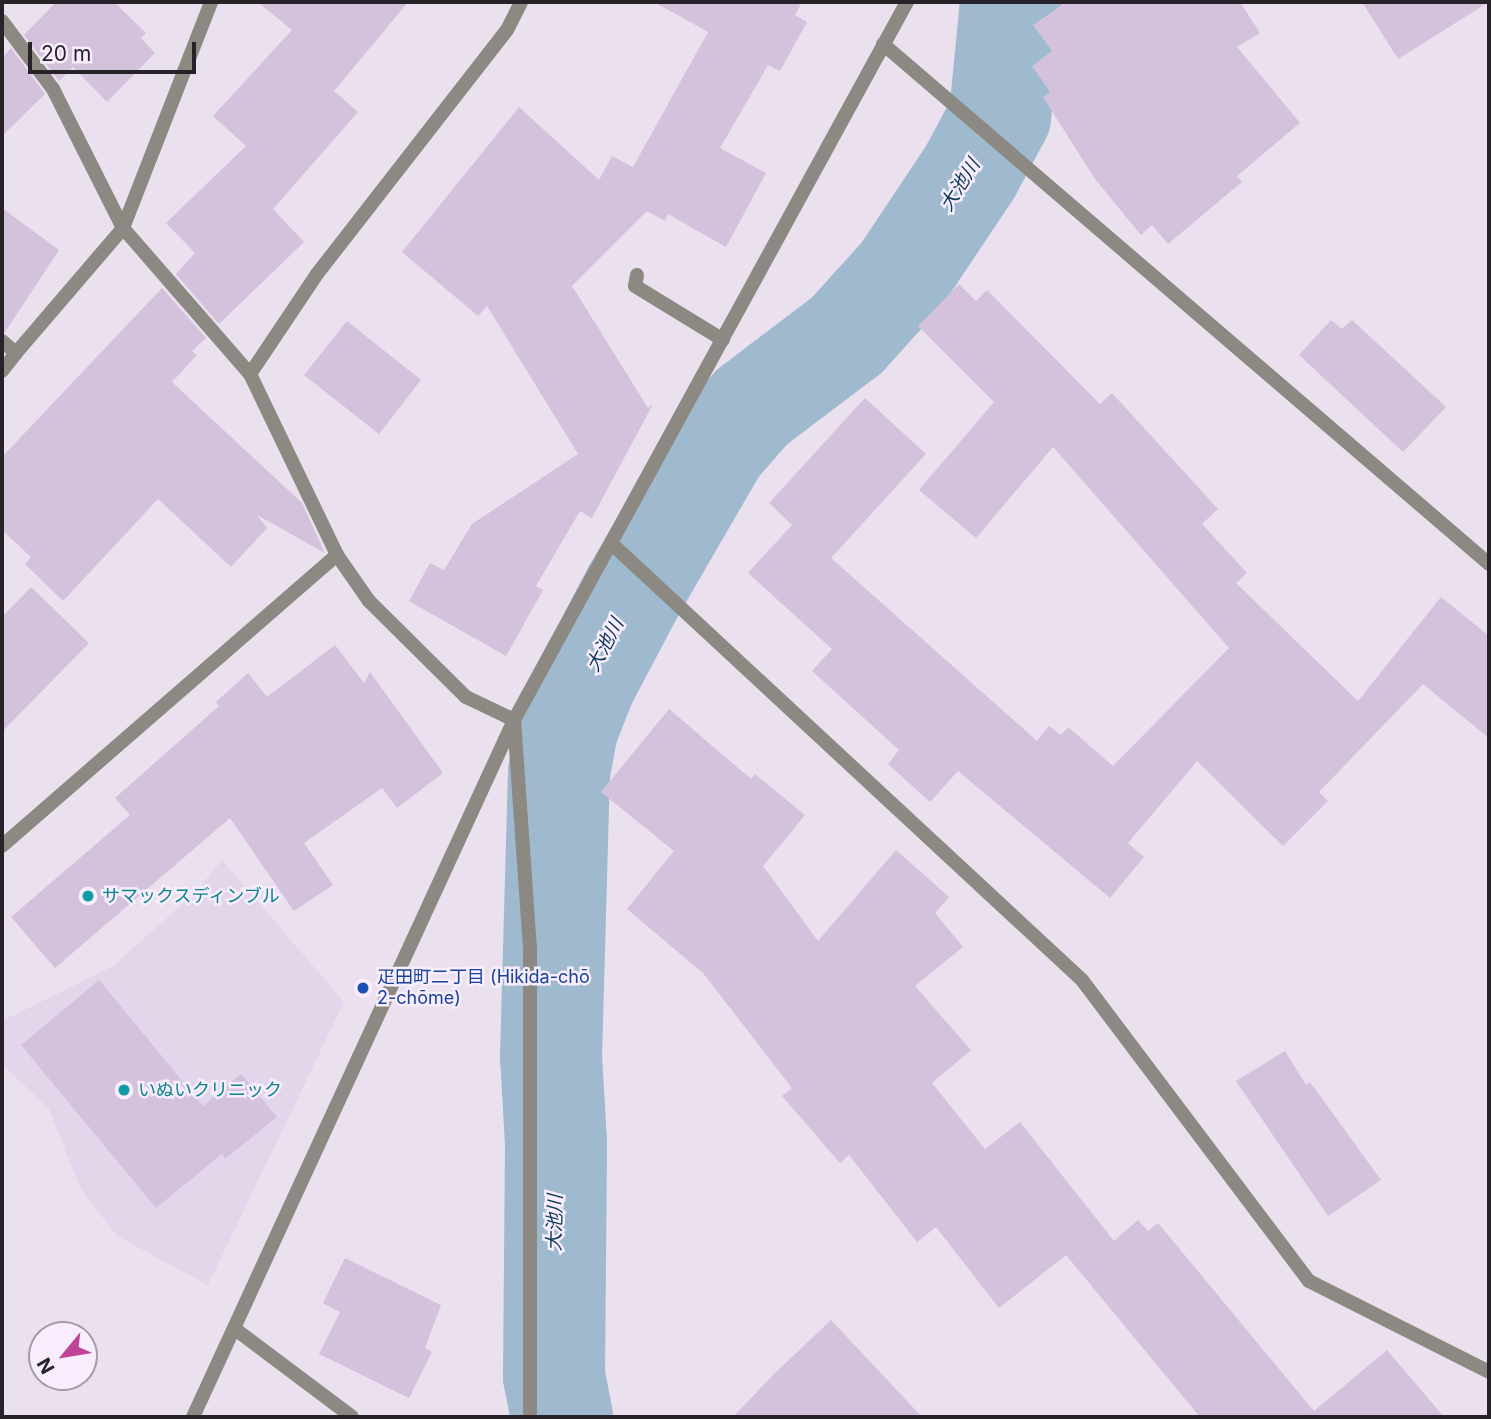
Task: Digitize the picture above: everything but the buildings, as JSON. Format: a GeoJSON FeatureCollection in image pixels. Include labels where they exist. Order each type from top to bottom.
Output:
{"type":"FeatureCollection","features":[{"type":"Feature","properties":{"kind":"street"},"geometry":{"type":"LineString","coordinates":[[2,371],[123,228],[211,2]]}},
{"type":"Feature","properties":{"kind":"street"},"geometry":{"type":"LineString","coordinates":[[250,374],[317,275],[508,30],[521,2]]}},
{"type":"Feature","properties":{"kind":"street"},"geometry":{"type":"LineString","coordinates":[[193,1417],[514,720],[613,545],[907,2]]}},
{"type":"Feature","properties":{"kind":"street"},"geometry":{"type":"LineString","coordinates":[[2,21],[53,89],[123,228],[250,374],[337,555],[369,601],[466,697],[514,720]]}},
{"type":"Feature","properties":{"kind":"street"},"geometry":{"type":"LineString","coordinates":[[883,44],[1489,564]]}},
{"type":"Feature","properties":{"kind":"street"},"geometry":{"type":"LineString","coordinates":[[637,275],[635,286],[723,340]]}},
{"type":"Feature","properties":{"kind":"street"},"geometry":{"type":"LineString","coordinates":[[2,341],[16,353]]}},
{"type":"Feature","properties":{"kind":"street"},"geometry":{"type":"LineString","coordinates":[[613,545],[1082,981],[1309,1282],[1489,1372]]}},
{"type":"Feature","properties":{"kind":"street"},"geometry":{"type":"LineString","coordinates":[[2,846],[337,555]]}},
{"type":"Feature","properties":{"kind":"street"},"geometry":{"type":"LineString","coordinates":[[514,720],[530,949],[530,1417]]}},
{"type":"Feature","properties":{"kind":"street"},"geometry":{"type":"LineString","coordinates":[[235,1329],[352,1417]]}},
{"type":"Feature","properties":{"kind":"shaded area"},"geometry":{"type":"Polygon","coordinates":[[[222,860],[344,1002],[208,1285],[117,1236],[80,1188],[49,1109],[2,1064],[2,1021],[113,966],[194,894],[222,860]]]}},
{"type":"Feature","properties":{"kind":"waterway","name":"大池川"},"geometry":{"type":"LineString","coordinates":[[562,1417],[554,1376],[556,1143],[551,1057],[559,773],[567,729],[585,683],[633,592],[717,447],[752,407],[847,335],[902,274],[970,172],[1000,116],[1011,2]]}},
{"type":"Feature","properties":{"kind":"place","name":"サマックスディンブル"},"geometry":{"type":"Point","coordinates":[88,896]}},
{"type":"Feature","properties":{"kind":"place","name":"疋田町二丁目 (Hikida-chō 2-chōme)"},"geometry":{"type":"Point","coordinates":[363,988]}},
{"type":"Feature","properties":{"kind":"place","name":"いぬいクリニック"},"geometry":{"type":"Point","coordinates":[124,1090]}}]}
